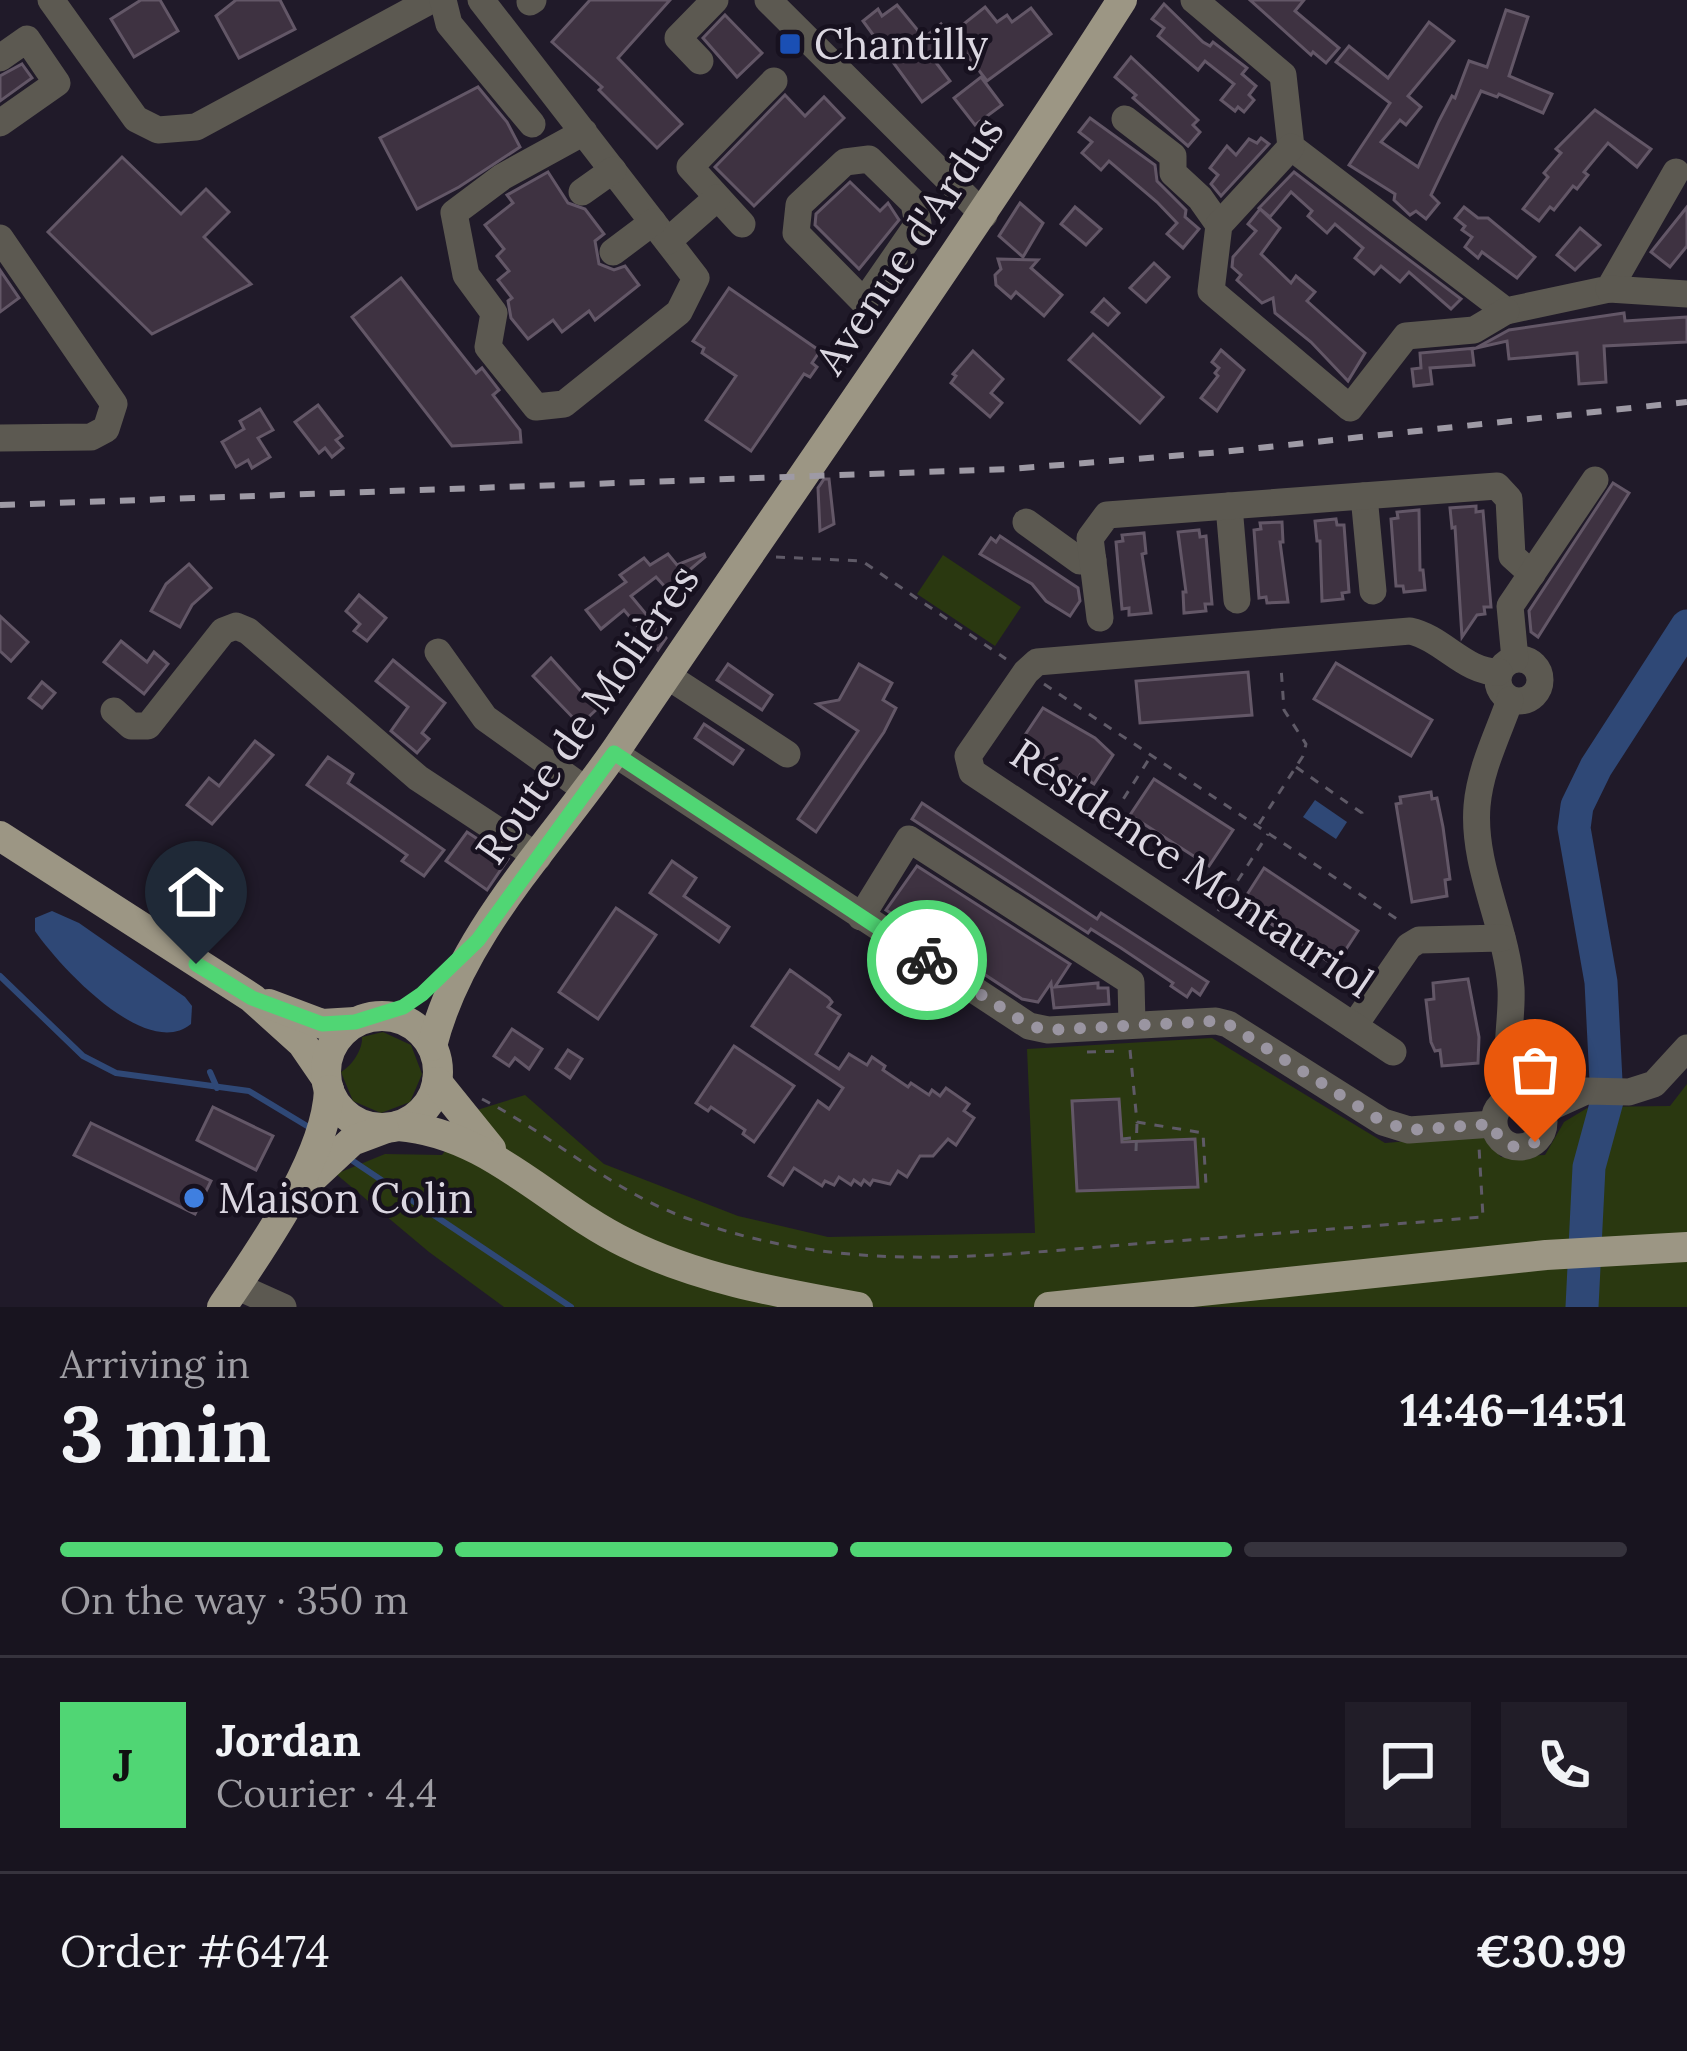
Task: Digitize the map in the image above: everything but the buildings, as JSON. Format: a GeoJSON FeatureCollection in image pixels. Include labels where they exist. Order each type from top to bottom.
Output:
{"type":"FeatureCollection","features":[{"type":"Feature","properties":{"kind":"main road","name":"Avenue d'Ardus"},"geometry":{"type":"LineString","coordinates":[[757,545],[984,215],[1122,0]]}},
{"type":"Feature","properties":{"kind":"main road","name":"Route de Molières"},"geometry":{"type":"LineString","coordinates":[[432,1046],[441,1008],[478,940],[757,545]]}},
{"type":"Feature","properties":{"kind":"main road"},"geometry":{"type":"LineString","coordinates":[[0,836],[252,998],[302,1042],[351,1119],[362,1125],[433,1129],[499,1159],[626,1243],[752,1289],[858,1307]]}},
{"type":"Feature","properties":{"kind":"main road","name":"Route de Molières"},"geometry":{"type":"LineString","coordinates":[[367,1019],[413,1002],[478,940]]}},
{"type":"Feature","properties":{"kind":"main road"},"geometry":{"type":"LineString","coordinates":[[252,998],[322,1024],[367,1019],[416,1027],[432,1046],[437,1082],[428,1105],[392,1127],[352,1141],[290,1200]]}},
{"type":"Feature","properties":{"kind":"main road"},"geometry":{"type":"LineString","coordinates":[[229,1296],[290,1200],[322,1132],[329,1052],[367,1019]]}},
{"type":"Feature","properties":{"kind":"main road"},"geometry":{"type":"LineString","coordinates":[[437,1082],[499,1159]]}},
{"type":"Feature","properties":{"kind":"main road"},"geometry":{"type":"LineString","coordinates":[[1049,1307],[1546,1255],[1687,1247]]}},
{"type":"Feature","properties":{"kind":"street"},"geometry":{"type":"LineString","coordinates":[[51,0],[136,119],[158,130],[196,127],[431,0]]}},
{"type":"Feature","properties":{"kind":"street"},"geometry":{"type":"LineString","coordinates":[[443,0],[449,24],[532,124]]}},
{"type":"Feature","properties":{"kind":"street"},"geometry":{"type":"LineString","coordinates":[[481,0],[584,132],[696,278],[679,312],[564,404],[536,407],[488,347],[494,313],[466,275],[454,213],[502,177],[584,132]]}},
{"type":"Feature","properties":{"kind":"street"},"geometry":{"type":"LineString","coordinates":[[700,61],[678,38],[715,0]]}},
{"type":"Feature","properties":{"kind":"street"},"geometry":{"type":"LineString","coordinates":[[768,0],[984,215]]}},
{"type":"Feature","properties":{"kind":"street"},"geometry":{"type":"LineString","coordinates":[[1194,0],[1283,75],[1291,147],[1506,311]]}},
{"type":"Feature","properties":{"kind":"street"},"geometry":{"type":"LineString","coordinates":[[38,55],[73,31]]}},
{"type":"Feature","properties":{"kind":"street"},"geometry":{"type":"LineString","coordinates":[[0,58],[27,38],[56,83],[0,123]]}},
{"type":"Feature","properties":{"kind":"street"},"geometry":{"type":"LineString","coordinates":[[742,224],[689,167],[774,81]]}},
{"type":"Feature","properties":{"kind":"street"},"geometry":{"type":"LineString","coordinates":[[1125,119],[1173,156],[1173,173],[1201,198],[1219,225]]}},
{"type":"Feature","properties":{"kind":"street"},"geometry":{"type":"LineString","coordinates":[[1291,147],[1219,225],[1211,291],[1350,408],[1406,336],[1474,330],[1506,311],[1609,289],[1687,294]]}},
{"type":"Feature","properties":{"kind":"street"},"geometry":{"type":"LineString","coordinates":[[896,184],[924,155]]}},
{"type":"Feature","properties":{"kind":"street"},"geometry":{"type":"LineString","coordinates":[[869,160],[896,184],[914,203],[918,224],[864,302],[796,233],[800,205],[845,162],[869,160]]}},
{"type":"Feature","properties":{"kind":"street"},"geometry":{"type":"LineString","coordinates":[[582,192],[613,170]]}},
{"type":"Feature","properties":{"kind":"street"},"geometry":{"type":"LineString","coordinates":[[1609,289],[1676,172]]}},
{"type":"Feature","properties":{"kind":"street"},"geometry":{"type":"LineString","coordinates":[[613,252],[660,232],[717,198]]}},
{"type":"Feature","properties":{"kind":"street"},"geometry":{"type":"LineString","coordinates":[[0,238],[115,404],[106,429],[91,436],[0,438]]}},
{"type":"Feature","properties":{"kind":"street"},"geometry":{"type":"LineString","coordinates":[[1507,666],[1532,663],[1540,683],[1528,700],[1510,700],[1500,689],[1507,666],[1510,606],[1595,480]]}},
{"type":"Feature","properties":{"kind":"street"},"geometry":{"type":"LineString","coordinates":[[1100,618],[1090,538],[1106,515],[1497,486],[1509,499],[1512,556],[1532,574]]}},
{"type":"Feature","properties":{"kind":"street"},"geometry":{"type":"LineString","coordinates":[[1364,496],[1372,591]]}},
{"type":"Feature","properties":{"kind":"street"},"geometry":{"type":"LineString","coordinates":[[1229,506],[1237,600]]}},
{"type":"Feature","properties":{"kind":"street"},"geometry":{"type":"LineString","coordinates":[[1026,522],[1080,560],[1093,560]]}},
{"type":"Feature","properties":{"kind":"street"},"geometry":{"type":"LineString","coordinates":[[114,711],[131,726],[148,726],[223,631],[236,626],[248,631],[418,778],[538,857]]}},
{"type":"Feature","properties":{"kind":"street","name":"Résidence Montauriol"},"geometry":{"type":"LineString","coordinates":[[1393,1052],[971,772],[968,756],[1037,662],[1410,631],[1424,634],[1482,673],[1507,666]]}},
{"type":"Feature","properties":{"kind":"street"},"geometry":{"type":"LineString","coordinates":[[438,652],[485,718],[586,791]]}},
{"type":"Feature","properties":{"kind":"street"},"geometry":{"type":"LineString","coordinates":[[666,676],[787,754]]}},
{"type":"Feature","properties":{"kind":"street"},"geometry":{"type":"LineString","coordinates":[[614,753],[1030,1026],[1131,1034],[1228,1024],[1383,1122],[1409,1130],[1486,1131],[1504,1143],[1525,1147],[1542,1133],[1529,1104],[1508,1079],[1511,995],[1476,811],[1480,781],[1510,700]]}},
{"type":"Feature","properties":{"kind":"street"},"geometry":{"type":"LineString","coordinates":[[861,917],[909,839],[1131,982],[1131,1034]]}},
{"type":"Feature","properties":{"kind":"street"},"geometry":{"type":"LineString","coordinates":[[1354,1026],[1414,943],[1502,938]]}},
{"type":"Feature","properties":{"kind":"street"},"geometry":{"type":"LineString","coordinates":[[1486,1131],[1500,1106],[1586,1090],[1629,1092],[1654,1084],[1687,1048]]}},
{"type":"Feature","properties":{"kind":"street"},"geometry":{"type":"LineString","coordinates":[[229,1296],[283,1307]]}},
{"type":"Feature","properties":{"kind":"path"},"geometry":{"type":"LineString","coordinates":[[757,545],[862,561],[1398,917],[1414,943]]}},
{"type":"Feature","properties":{"kind":"path"},"geometry":{"type":"LineString","coordinates":[[1258,825],[1306,744],[1284,710],[1278,642]]}},
{"type":"Feature","properties":{"kind":"path"},"geometry":{"type":"LineString","coordinates":[[1090,850],[1152,755]]}},
{"type":"Feature","properties":{"kind":"path"},"geometry":{"type":"LineString","coordinates":[[1296,767],[1362,813],[1361,821]]}},
{"type":"Feature","properties":{"kind":"path"},"geometry":{"type":"LineString","coordinates":[[1207,928],[1269,832]]}},
{"type":"Feature","properties":{"kind":"path"},"geometry":{"type":"LineString","coordinates":[[1131,1034],[1136,1150]]}},
{"type":"Feature","properties":{"kind":"path"},"geometry":{"type":"LineString","coordinates":[[477,1096],[607,1181],[681,1216],[761,1243],[887,1260],[1484,1217],[1486,1131]]}},
{"type":"Feature","properties":{"kind":"path"},"geometry":{"type":"LineString","coordinates":[[1137,1122],[1203,1133],[1206,1186],[1210,1185]]}},
{"type":"Feature","properties":{"kind":"path"},"geometry":{"type":"LineString","coordinates":[[1122,1138],[1134,1137]]}},
{"type":"Feature","properties":{"kind":"green space"},"geometry":{"type":"Polygon","coordinates":[[[943,555],[1021,607],[995,646],[917,594],[943,555]]]}},
{"type":"Feature","properties":{"kind":"green space"},"geometry":{"type":"Polygon","coordinates":[[[383,1032],[411,1045],[422,1074],[410,1102],[381,1113],[353,1101],[341,1072],[356,1057],[362,1037],[383,1032]]]}},
{"type":"Feature","properties":{"kind":"green space"},"geometry":{"type":"Polygon","coordinates":[[[1212,1038],[1385,1143],[1481,1135],[1501,1157],[1545,1155],[1564,1122],[1589,1107],[1670,1106],[1687,1084],[1687,1307],[504,1307],[336,1174],[385,1154],[442,1155],[477,1110],[525,1095],[604,1164],[738,1216],[828,1237],[1035,1233],[1027,1049],[1212,1038]]]}},
{"type":"Feature","properties":{"kind":"water"},"geometry":{"type":"Polygon","coordinates":[[[1315,800],[1347,822],[1336,839],[1303,817],[1315,800]]]}},
{"type":"Feature","properties":{"kind":"water"},"geometry":{"type":"Polygon","coordinates":[[[52,911],[79,923],[185,997],[192,1006],[191,1024],[172,1032],[151,1030],[105,1004],[63,966],[35,931],[35,918],[52,911]]]}},
{"type":"Feature","properties":{"kind":"waterway"},"geometry":{"type":"LineString","coordinates":[[1582,1307],[1589,1167],[1607,1101],[1601,982],[1574,828],[1577,806],[1596,767],[1687,626]]}},
{"type":"Feature","properties":{"kind":"waterway"},"geometry":{"type":"LineString","coordinates":[[0,976],[83,1056],[116,1073],[249,1091],[307,1126]]}},
{"type":"Feature","properties":{"kind":"waterway"},"geometry":{"type":"LineString","coordinates":[[210,1072],[217,1088]]}},
{"type":"Feature","properties":{"kind":"waterway"},"geometry":{"type":"LineString","coordinates":[[353,1161],[571,1307]]}},
{"type":"Feature","properties":{"kind":"railway"},"geometry":{"type":"LineString","coordinates":[[0,505],[1010,469],[1222,452],[1687,402]]}},
{"type":"Feature","properties":{"kind":"way so far"},"geometry":{"type":"LineString","coordinates":[[927,960],[1030,1026],[1048,1030],[1216,1021],[1228,1024],[1383,1122],[1409,1130],[1493,1124],[1504,1143],[1525,1147],[1535,1142]]}},
{"type":"Feature","properties":{"kind":"place","name":"Chantilly"},"geometry":{"type":"Point","coordinates":[790,44]}},
{"type":"Feature","properties":{"kind":"place","name":"Maison Colin"},"geometry":{"type":"Point","coordinates":[194,1198]}},
{"type":"Feature","properties":{"kind":"route"},"geometry":{"type":"LineString","coordinates":[[196,964],[252,998],[322,1024],[380,1016],[413,1002],[478,940],[614,753],[927,960]]}}]}
